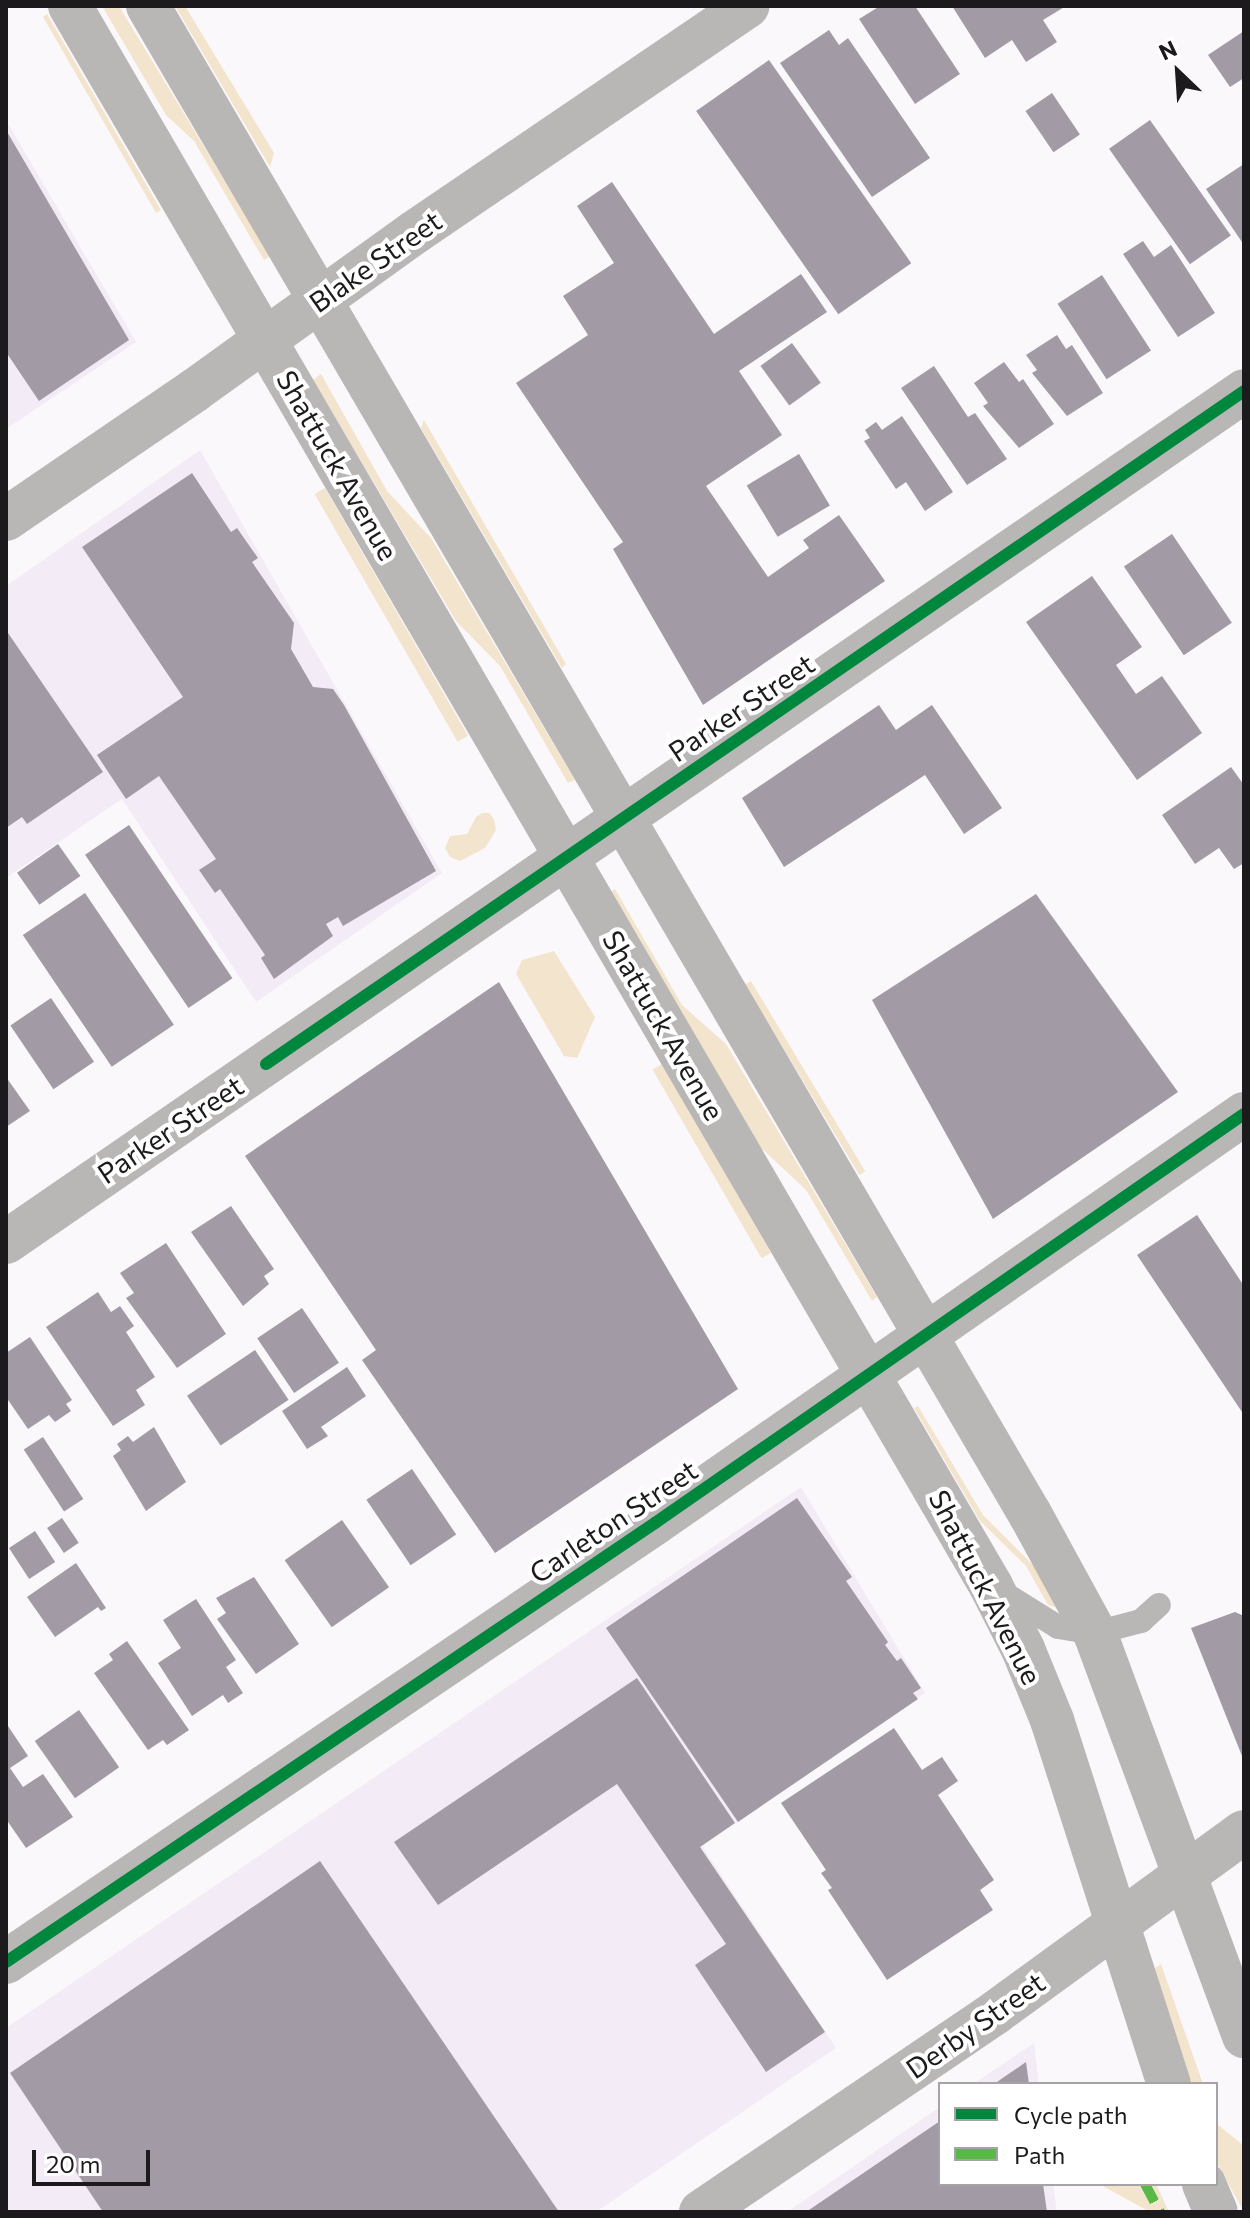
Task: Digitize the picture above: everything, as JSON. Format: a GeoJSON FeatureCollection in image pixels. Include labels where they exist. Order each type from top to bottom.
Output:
{"type":"FeatureCollection","features":[{"type":"Feature","properties":{"kind":"main road","name":"Shattuck Avenue"},"geometry":{"type":"LineString","coordinates":[[70,6],[991,1586],[1023,1649],[1052,1720],[1168,2082]]}},
{"type":"Feature","properties":{"kind":"main road"},"geometry":{"type":"LineString","coordinates":[[148,6],[624,818],[1095,1633],[1244,2036]]}},
{"type":"Feature","properties":{"kind":"main road"},"geometry":{"type":"LineString","coordinates":[[1205,2186],[1216,2212]]}},
{"type":"Feature","properties":{"kind":"street","name":"Blake Street"},"geometry":{"type":"LineString","coordinates":[[6,519],[747,6]]}},
{"type":"Feature","properties":{"kind":"street","name":"Parker Street"},"geometry":{"type":"LineString","coordinates":[[6,1242],[567,860],[1244,391]]}},
{"type":"Feature","properties":{"kind":"street","name":"Carleton Street"},"geometry":{"type":"LineString","coordinates":[[6,1962],[1244,1114]]}},
{"type":"Feature","properties":{"kind":"street","name":"Derby Street"},"geometry":{"type":"LineString","coordinates":[[701,2212],[996,2012],[1184,1872],[1244,1832]]}},
{"type":"Feature","properties":{"kind":"lane"},"geometry":{"type":"LineString","coordinates":[[991,1586],[1058,1627],[1095,1633],[1150,1613]]}},
{"type":"Feature","properties":{"kind":"shaded area"},"geometry":{"type":"Polygon","coordinates":[[[102,6],[119,6],[270,256],[264,260],[194,141],[166,115],[102,6]]]}},
{"type":"Feature","properties":{"kind":"shaded area"},"geometry":{"type":"Polygon","coordinates":[[[175,6],[185,6],[274,153],[270,167],[175,6]]]}},
{"type":"Feature","properties":{"kind":"shaded area"},"geometry":{"type":"Polygon","coordinates":[[[47,14],[161,210],[156,213],[43,17],[47,14]]]}},
{"type":"Feature","properties":{"kind":"shaded area"},"geometry":{"type":"Polygon","coordinates":[[[6,120],[136,342],[6,429],[6,120]]]}},
{"type":"Feature","properties":{"kind":"shaded area"},"geometry":{"type":"Polygon","coordinates":[[[321,374],[387,491],[431,538],[575,780],[568,783],[500,666],[456,621],[313,380],[321,374]]]}},
{"type":"Feature","properties":{"kind":"shaded area"},"geometry":{"type":"Polygon","coordinates":[[[424,420],[566,664],[562,668],[421,428],[424,420]]]}},
{"type":"Feature","properties":{"kind":"shaded area"},"geometry":{"type":"Polygon","coordinates":[[[200,450],[442,873],[256,1002],[122,799],[6,878],[6,586],[200,450]]]}},
{"type":"Feature","properties":{"kind":"shaded area"},"geometry":{"type":"Polygon","coordinates":[[[325,488],[468,736],[458,742],[315,494],[325,488]]]}},
{"type":"Feature","properties":{"kind":"shaded area"},"geometry":{"type":"Polygon","coordinates":[[[489,813],[494,819],[496,830],[485,848],[460,861],[450,857],[445,848],[450,836],[467,834],[476,817],[489,813]]]}},
{"type":"Feature","properties":{"kind":"shaded area"},"geometry":{"type":"Polygon","coordinates":[[[615,889],[682,1005],[726,1044],[877,1297],[872,1301],[806,1190],[758,1145],[609,893],[615,889]]]}},
{"type":"Feature","properties":{"kind":"shaded area"},"geometry":{"type":"Polygon","coordinates":[[[554,951],[595,1017],[577,1058],[564,1056],[516,974],[522,960],[554,951]]]}},
{"type":"Feature","properties":{"kind":"shaded area"},"geometry":{"type":"Polygon","coordinates":[[[751,981],[865,1171],[859,1175],[745,985],[751,981]]]}},
{"type":"Feature","properties":{"kind":"shaded area"},"geometry":{"type":"Polygon","coordinates":[[[662,1064],[771,1253],[761,1258],[652,1070],[662,1064]]]}},
{"type":"Feature","properties":{"kind":"shaded area"},"geometry":{"type":"Polygon","coordinates":[[[918,1406],[983,1515],[1034,1566],[1058,1608],[1048,1605],[1026,1566],[980,1521],[914,1408],[918,1406]]]}},
{"type":"Feature","properties":{"kind":"shaded area"},"geometry":{"type":"Polygon","coordinates":[[[801,1487],[925,1693],[702,1846],[836,2048],[596,2212],[6,2212],[6,2028],[801,1487]]]}},
{"type":"Feature","properties":{"kind":"shaded area"},"geometry":{"type":"Polygon","coordinates":[[[1161,1964],[1202,2082],[1187,2082],[1154,1969],[1161,1964]]]}},
{"type":"Feature","properties":{"kind":"shaded area"},"geometry":{"type":"Polygon","coordinates":[[[1034,2043],[1039,2082],[976,2082],[1034,2043]]]}},
{"type":"Feature","properties":{"kind":"shaded area"},"geometry":{"type":"Polygon","coordinates":[[[938,2108],[938,2186],[1053,2186],[1057,2212],[787,2212],[938,2108]]]}},
{"type":"Feature","properties":{"kind":"shaded area"},"geometry":{"type":"Polygon","coordinates":[[[1218,2125],[1244,2146],[1244,2212],[1218,2165],[1218,2125]]]}},
{"type":"Feature","properties":{"kind":"shaded area"},"geometry":{"type":"Polygon","coordinates":[[[1103,2186],[1157,2186],[1169,2212],[1150,2212],[1103,2186]]]}},
{"type":"Feature","properties":{"kind":"building"},"geometry":{"type":"Polygon","coordinates":[[[880,6],[915,6],[960,74],[915,104],[859,19],[880,6]]]}},
{"type":"Feature","properties":{"kind":"building"},"geometry":{"type":"Polygon","coordinates":[[[952,6],[1066,6],[1043,20],[1057,42],[1026,62],[1012,40],[985,58],[952,6]]]}},
{"type":"Feature","properties":{"kind":"building"},"geometry":{"type":"Polygon","coordinates":[[[829,30],[839,45],[848,38],[930,158],[872,197],[780,63],[829,30]]]}},
{"type":"Feature","properties":{"kind":"building"},"geometry":{"type":"Polygon","coordinates":[[[1244,31],[1244,78],[1230,87],[1208,55],[1244,31]]]}},
{"type":"Feature","properties":{"kind":"building"},"geometry":{"type":"Polygon","coordinates":[[[769,60],[911,263],[838,314],[696,111],[769,60]]]}},
{"type":"Feature","properties":{"kind":"building"},"geometry":{"type":"Polygon","coordinates":[[[1052,93],[1080,134],[1053,152],[1025,111],[1052,93]]]}},
{"type":"Feature","properties":{"kind":"building"},"geometry":{"type":"Polygon","coordinates":[[[1150,120],[1231,236],[1190,264],[1109,149],[1150,120]]]}},
{"type":"Feature","properties":{"kind":"building"},"geometry":{"type":"Polygon","coordinates":[[[6,130],[129,340],[39,401],[6,352],[6,130]]]}},
{"type":"Feature","properties":{"kind":"building"},"geometry":{"type":"Polygon","coordinates":[[[1244,164],[1244,245],[1206,189],[1244,164]]]}},
{"type":"Feature","properties":{"kind":"building"},"geometry":{"type":"Polygon","coordinates":[[[612,182],[714,334],[801,274],[827,312],[739,371],[782,435],[706,486],[768,577],[809,548],[803,540],[839,515],[885,581],[703,705],[613,549],[623,542],[516,383],[588,335],[563,296],[614,263],[577,206],[612,182]]]}},
{"type":"Feature","properties":{"kind":"building"},"geometry":{"type":"Polygon","coordinates":[[[1143,241],[1154,257],[1171,245],[1215,313],[1178,337],[1123,254],[1143,241]]]}},
{"type":"Feature","properties":{"kind":"building"},"geometry":{"type":"Polygon","coordinates":[[[1102,275],[1151,350],[1107,379],[1058,304],[1102,275]]]}},
{"type":"Feature","properties":{"kind":"building"},"geometry":{"type":"Polygon","coordinates":[[[1057,335],[1066,349],[1072,345],[1103,393],[1067,416],[1032,373],[1037,370],[1026,355],[1057,335]]]}},
{"type":"Feature","properties":{"kind":"building"},"geometry":{"type":"Polygon","coordinates":[[[792,343],[821,383],[789,406],[760,366],[792,343]]]}},
{"type":"Feature","properties":{"kind":"building"},"geometry":{"type":"Polygon","coordinates":[[[1004,362],[1019,382],[1023,379],[1054,424],[1019,448],[983,406],[988,403],[974,383],[1004,362]]]}},
{"type":"Feature","properties":{"kind":"building"},"geometry":{"type":"Polygon","coordinates":[[[934,366],[968,417],[975,413],[1007,459],[967,485],[901,388],[934,366]]]}},
{"type":"Feature","properties":{"kind":"building"},"geometry":{"type":"Polygon","coordinates":[[[902,416],[953,492],[925,511],[906,482],[896,489],[864,441],[870,438],[865,430],[876,422],[882,430],[902,416]]]}},
{"type":"Feature","properties":{"kind":"building"},"geometry":{"type":"Polygon","coordinates":[[[799,454],[830,505],[778,537],[747,485],[799,454]]]}},
{"type":"Feature","properties":{"kind":"building"},"geometry":{"type":"Polygon","coordinates":[[[192,473],[231,532],[237,528],[258,558],[252,562],[294,623],[291,649],[313,687],[333,689],[344,705],[436,871],[343,926],[338,917],[326,924],[333,936],[274,979],[261,958],[265,955],[220,889],[215,893],[199,870],[216,859],[159,776],[126,799],[97,755],[183,697],[82,547],[192,473]]]}},
{"type":"Feature","properties":{"kind":"building"},"geometry":{"type":"Polygon","coordinates":[[[1172,534],[1232,623],[1184,655],[1124,566],[1172,534]]]}},
{"type":"Feature","properties":{"kind":"building"},"geometry":{"type":"Polygon","coordinates":[[[1092,576],[1142,647],[1116,665],[1136,694],[1162,676],[1202,733],[1137,780],[1026,622],[1092,576]]]}},
{"type":"Feature","properties":{"kind":"building"},"geometry":{"type":"Polygon","coordinates":[[[6,630],[103,772],[27,824],[22,817],[6,828],[6,630]]]}},
{"type":"Feature","properties":{"kind":"building"},"geometry":{"type":"Polygon","coordinates":[[[879,705],[896,730],[932,705],[1002,808],[964,834],[925,775],[784,867],[742,798],[879,705]]]}},
{"type":"Feature","properties":{"kind":"building"},"geometry":{"type":"Polygon","coordinates":[[[1231,767],[1244,785],[1244,863],[1234,869],[1219,848],[1195,864],[1162,815],[1231,767]]]}},
{"type":"Feature","properties":{"kind":"building"},"geometry":{"type":"Polygon","coordinates":[[[129,825],[232,978],[189,1008],[85,855],[129,825]]]}},
{"type":"Feature","properties":{"kind":"building"},"geometry":{"type":"Polygon","coordinates":[[[58,844],[80,876],[39,905],[17,873],[58,844]]]}},
{"type":"Feature","properties":{"kind":"building"},"geometry":{"type":"Polygon","coordinates":[[[85,893],[174,1025],[112,1067],[23,935],[85,893]]]}},
{"type":"Feature","properties":{"kind":"building"},"geometry":{"type":"Polygon","coordinates":[[[1036,894],[1178,1092],[993,1219],[872,1000],[1036,894]]]}},
{"type":"Feature","properties":{"kind":"building"},"geometry":{"type":"Polygon","coordinates":[[[499,982],[738,1389],[495,1553],[362,1360],[376,1350],[245,1156],[499,982]]]}},
{"type":"Feature","properties":{"kind":"building"},"geometry":{"type":"Polygon","coordinates":[[[51,998],[94,1062],[53,1089],[10,1025],[51,998]]]}},
{"type":"Feature","properties":{"kind":"building"},"geometry":{"type":"Polygon","coordinates":[[[6,1077],[30,1111],[6,1127],[6,1077]]]}},
{"type":"Feature","properties":{"kind":"building"},"geometry":{"type":"Polygon","coordinates":[[[231,1206],[274,1269],[264,1276],[269,1284],[243,1306],[191,1232],[231,1206]]]}},
{"type":"Feature","properties":{"kind":"building"},"geometry":{"type":"Polygon","coordinates":[[[1197,1215],[1244,1286],[1244,1415],[1137,1255],[1197,1215]]]}},
{"type":"Feature","properties":{"kind":"building"},"geometry":{"type":"Polygon","coordinates":[[[166,1243],[226,1334],[177,1368],[126,1298],[134,1293],[120,1273],[166,1243]]]}},
{"type":"Feature","properties":{"kind":"building"},"geometry":{"type":"Polygon","coordinates":[[[98,1292],[111,1312],[120,1306],[134,1326],[126,1332],[155,1377],[136,1390],[145,1405],[113,1426],[46,1327],[98,1292]]]}},
{"type":"Feature","properties":{"kind":"building"},"geometry":{"type":"Polygon","coordinates":[[[302,1308],[339,1363],[294,1393],[257,1338],[302,1308]]]}},
{"type":"Feature","properties":{"kind":"building"},"geometry":{"type":"Polygon","coordinates":[[[30,1337],[72,1400],[66,1404],[71,1411],[55,1422],[49,1415],[28,1429],[6,1397],[6,1353],[30,1337]]]}},
{"type":"Feature","properties":{"kind":"building"},"geometry":{"type":"Polygon","coordinates":[[[255,1350],[289,1400],[221,1446],[187,1396],[255,1350]]]}},
{"type":"Feature","properties":{"kind":"building"},"geometry":{"type":"Polygon","coordinates":[[[347,1367],[366,1396],[321,1427],[328,1436],[307,1449],[282,1411],[347,1367]]]}},
{"type":"Feature","properties":{"kind":"building"},"geometry":{"type":"Polygon","coordinates":[[[154,1427],[186,1482],[146,1511],[113,1456],[121,1450],[117,1444],[128,1436],[133,1442],[154,1427]]]}},
{"type":"Feature","properties":{"kind":"building"},"geometry":{"type":"Polygon","coordinates":[[[43,1437],[83,1499],[64,1512],[24,1450],[43,1437]]]}},
{"type":"Feature","properties":{"kind":"building"},"geometry":{"type":"Polygon","coordinates":[[[412,1469],[456,1534],[411,1565],[366,1500],[412,1469]]]}},
{"type":"Feature","properties":{"kind":"building"},"geometry":{"type":"Polygon","coordinates":[[[797,1498],[852,1577],[846,1581],[888,1642],[885,1645],[897,1661],[901,1658],[921,1688],[913,1693],[918,1699],[738,1822],[606,1628],[797,1498]]]}},
{"type":"Feature","properties":{"kind":"building"},"geometry":{"type":"Polygon","coordinates":[[[62,1518],[79,1543],[64,1553],[47,1528],[62,1518]]]}},
{"type":"Feature","properties":{"kind":"building"},"geometry":{"type":"Polygon","coordinates":[[[342,1520],[389,1587],[332,1627],[285,1560],[342,1520]]]}},
{"type":"Feature","properties":{"kind":"building"},"geometry":{"type":"Polygon","coordinates":[[[35,1531],[55,1562],[29,1579],[9,1548],[35,1531]]]}},
{"type":"Feature","properties":{"kind":"building"},"geometry":{"type":"Polygon","coordinates":[[[76,1563],[106,1608],[101,1611],[98,1607],[55,1637],[27,1597],[76,1563]]]}},
{"type":"Feature","properties":{"kind":"building"},"geometry":{"type":"Polygon","coordinates":[[[254,1577],[299,1644],[256,1674],[217,1619],[226,1613],[216,1598],[254,1577]]]}},
{"type":"Feature","properties":{"kind":"building"},"geometry":{"type":"Polygon","coordinates":[[[196,1599],[236,1660],[226,1667],[243,1693],[228,1703],[223,1695],[192,1716],[158,1663],[181,1648],[163,1620],[196,1599]]]}},
{"type":"Feature","properties":{"kind":"building"},"geometry":{"type":"Polygon","coordinates":[[[1235,1612],[1244,1616],[1244,1761],[1191,1628],[1235,1612]]]}},
{"type":"Feature","properties":{"kind":"building"},"geometry":{"type":"Polygon","coordinates":[[[127,1641],[189,1730],[167,1745],[163,1740],[148,1750],[94,1673],[113,1660],[109,1654],[127,1641]]]}},
{"type":"Feature","properties":{"kind":"building"},"geometry":{"type":"Polygon","coordinates":[[[637,1678],[735,1823],[700,1847],[825,2032],[766,2072],[695,1965],[726,1944],[617,1784],[438,1905],[394,1842],[637,1678]]]}},
{"type":"Feature","properties":{"kind":"building"},"geometry":{"type":"Polygon","coordinates":[[[79,1710],[119,1767],[75,1798],[35,1741],[79,1710]]]}},
{"type":"Feature","properties":{"kind":"building"},"geometry":{"type":"Polygon","coordinates":[[[6,1723],[28,1756],[10,1768],[23,1787],[43,1774],[73,1817],[26,1848],[6,1819],[6,1723]]]}},
{"type":"Feature","properties":{"kind":"building"},"geometry":{"type":"Polygon","coordinates":[[[894,1728],[922,1770],[942,1757],[958,1781],[938,1795],[994,1880],[980,1890],[993,1910],[887,1980],[828,1890],[832,1888],[821,1873],[826,1870],[781,1803],[894,1728]]]}},
{"type":"Feature","properties":{"kind":"building"},"geometry":{"type":"Polygon","coordinates":[[[320,1861],[559,2212],[103,2212],[10,2073],[320,1861]]]}},
{"type":"Feature","properties":{"kind":"building"},"geometry":{"type":"Polygon","coordinates":[[[1026,2062],[1029,2082],[997,2082],[1026,2062]]]}},
{"type":"Feature","properties":{"kind":"building"},"geometry":{"type":"Polygon","coordinates":[[[938,2122],[938,2186],[1043,2186],[1047,2212],[806,2212],[938,2122]]]}},
{"type":"Feature","properties":{"kind":"marked path"},"geometry":{"type":"LineString","coordinates":[[1146,2186],[1160,2212]]}},
{"type":"Feature","properties":{"kind":"cycle path"},"geometry":{"type":"LineString","coordinates":[[266,1064],[1244,391]]}},
{"type":"Feature","properties":{"kind":"cycle path"},"geometry":{"type":"LineString","coordinates":[[6,1962],[655,1523],[1244,1114]]}}]}
